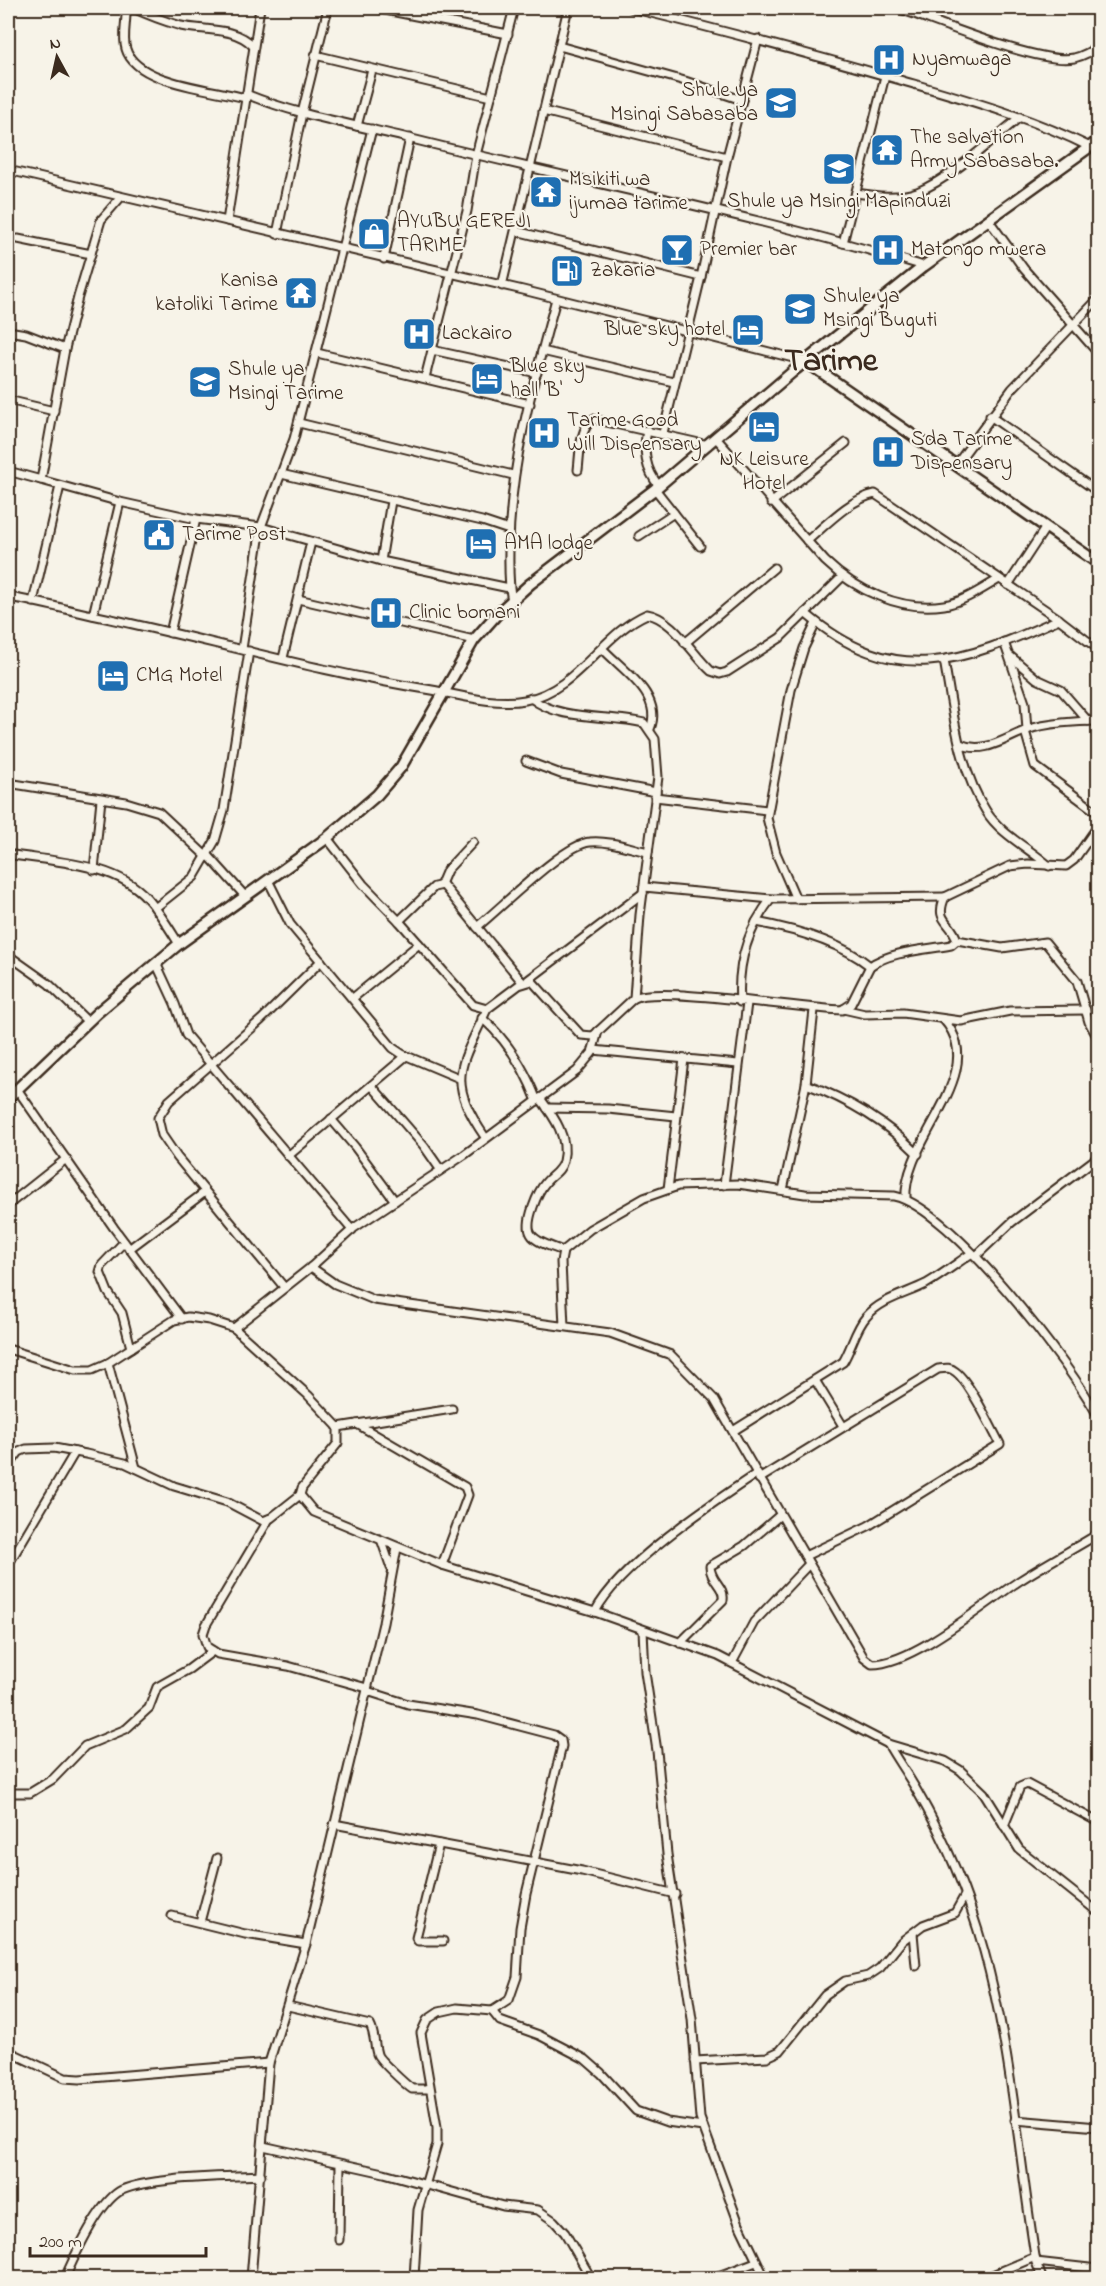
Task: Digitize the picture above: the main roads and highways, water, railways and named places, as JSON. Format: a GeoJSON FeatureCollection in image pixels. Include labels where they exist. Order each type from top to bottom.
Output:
{"type":"FeatureCollection","features":[{"type":"Feature","properties":{"kind":"main road"},"geometry":{"type":"LineString","coordinates":[[8,1098],[88,1022],[179,944],[327,838],[377,795],[401,767],[474,640],[512,601],[593,535],[657,488],[805,361],[924,266],[1098,141]]}},
{"type":"Feature","properties":{"kind":"main road"},"geometry":{"type":"LineString","coordinates":[[805,361],[1098,563]]}},
{"type":"Feature","properties":{"kind":"place","name":"Nyamwaga"},"geometry":{"type":"Point","coordinates":[889,60]}},
{"type":"Feature","properties":{"kind":"place","name":"Shule ya Msingi Sabasaba"},"geometry":{"type":"Point","coordinates":[781,103]}},
{"type":"Feature","properties":{"kind":"place","name":"The salvation Army Sabasaba."},"geometry":{"type":"Point","coordinates":[887,150]}},
{"type":"Feature","properties":{"kind":"place","name":"Shule ya Msingi Mapinduzi"},"geometry":{"type":"Point","coordinates":[839,169]}},
{"type":"Feature","properties":{"kind":"place","name":"Msikiti wa ijumaa tarime"},"geometry":{"type":"Point","coordinates":[546,192]}},
{"type":"Feature","properties":{"kind":"place","name":"AYUBU GEREJI TARIME"},"geometry":{"type":"Point","coordinates":[374,234]}},
{"type":"Feature","properties":{"kind":"place","name":"Premier bar"},"geometry":{"type":"Point","coordinates":[677,250]}},
{"type":"Feature","properties":{"kind":"place","name":"Matongo mwera"},"geometry":{"type":"Point","coordinates":[888,250]}},
{"type":"Feature","properties":{"kind":"place","name":"Zakaria"},"geometry":{"type":"Point","coordinates":[567,271]}},
{"type":"Feature","properties":{"kind":"place","name":"Kanisa katoliki Tarime"},"geometry":{"type":"Point","coordinates":[301,293]}},
{"type":"Feature","properties":{"kind":"place","name":"Shule ya Msingi Buguti"},"geometry":{"type":"Point","coordinates":[800,309]}},
{"type":"Feature","properties":{"kind":"place","name":"Blue sky hotel"},"geometry":{"type":"Point","coordinates":[748,330]}},
{"type":"Feature","properties":{"kind":"place","name":"Lackairo"},"geometry":{"type":"Point","coordinates":[419,334]}},
{"type":"Feature","properties":{"kind":"place","name":"Blue sky hall 'B'"},"geometry":{"type":"Point","coordinates":[487,379]}},
{"type":"Feature","properties":{"kind":"place","name":"Shule ya Msingi Tarime"},"geometry":{"type":"Point","coordinates":[205,382]}},
{"type":"Feature","properties":{"kind":"place","name":"NK Leisure Hotel"},"geometry":{"type":"Point","coordinates":[764,427]}},
{"type":"Feature","properties":{"kind":"place","name":"Tarime Good Will Dispensary"},"geometry":{"type":"Point","coordinates":[544,433]}},
{"type":"Feature","properties":{"kind":"place","name":"Sda Tarime Dispensary"},"geometry":{"type":"Point","coordinates":[888,452]}},
{"type":"Feature","properties":{"kind":"place","name":"Tarime Post"},"geometry":{"type":"Point","coordinates":[159,535]}},
{"type":"Feature","properties":{"kind":"place","name":"AMA lodge"},"geometry":{"type":"Point","coordinates":[481,544]}},
{"type":"Feature","properties":{"kind":"place","name":"Clinic bomani"},"geometry":{"type":"Point","coordinates":[386,613]}},
{"type":"Feature","properties":{"kind":"place","name":"CMG Motel"},"geometry":{"type":"Point","coordinates":[113,676]}},
{"type":"Feature","properties":{"kind":"district","name":"Tarime"},"geometry":{"type":"Point","coordinates":[831,362]}}]}
